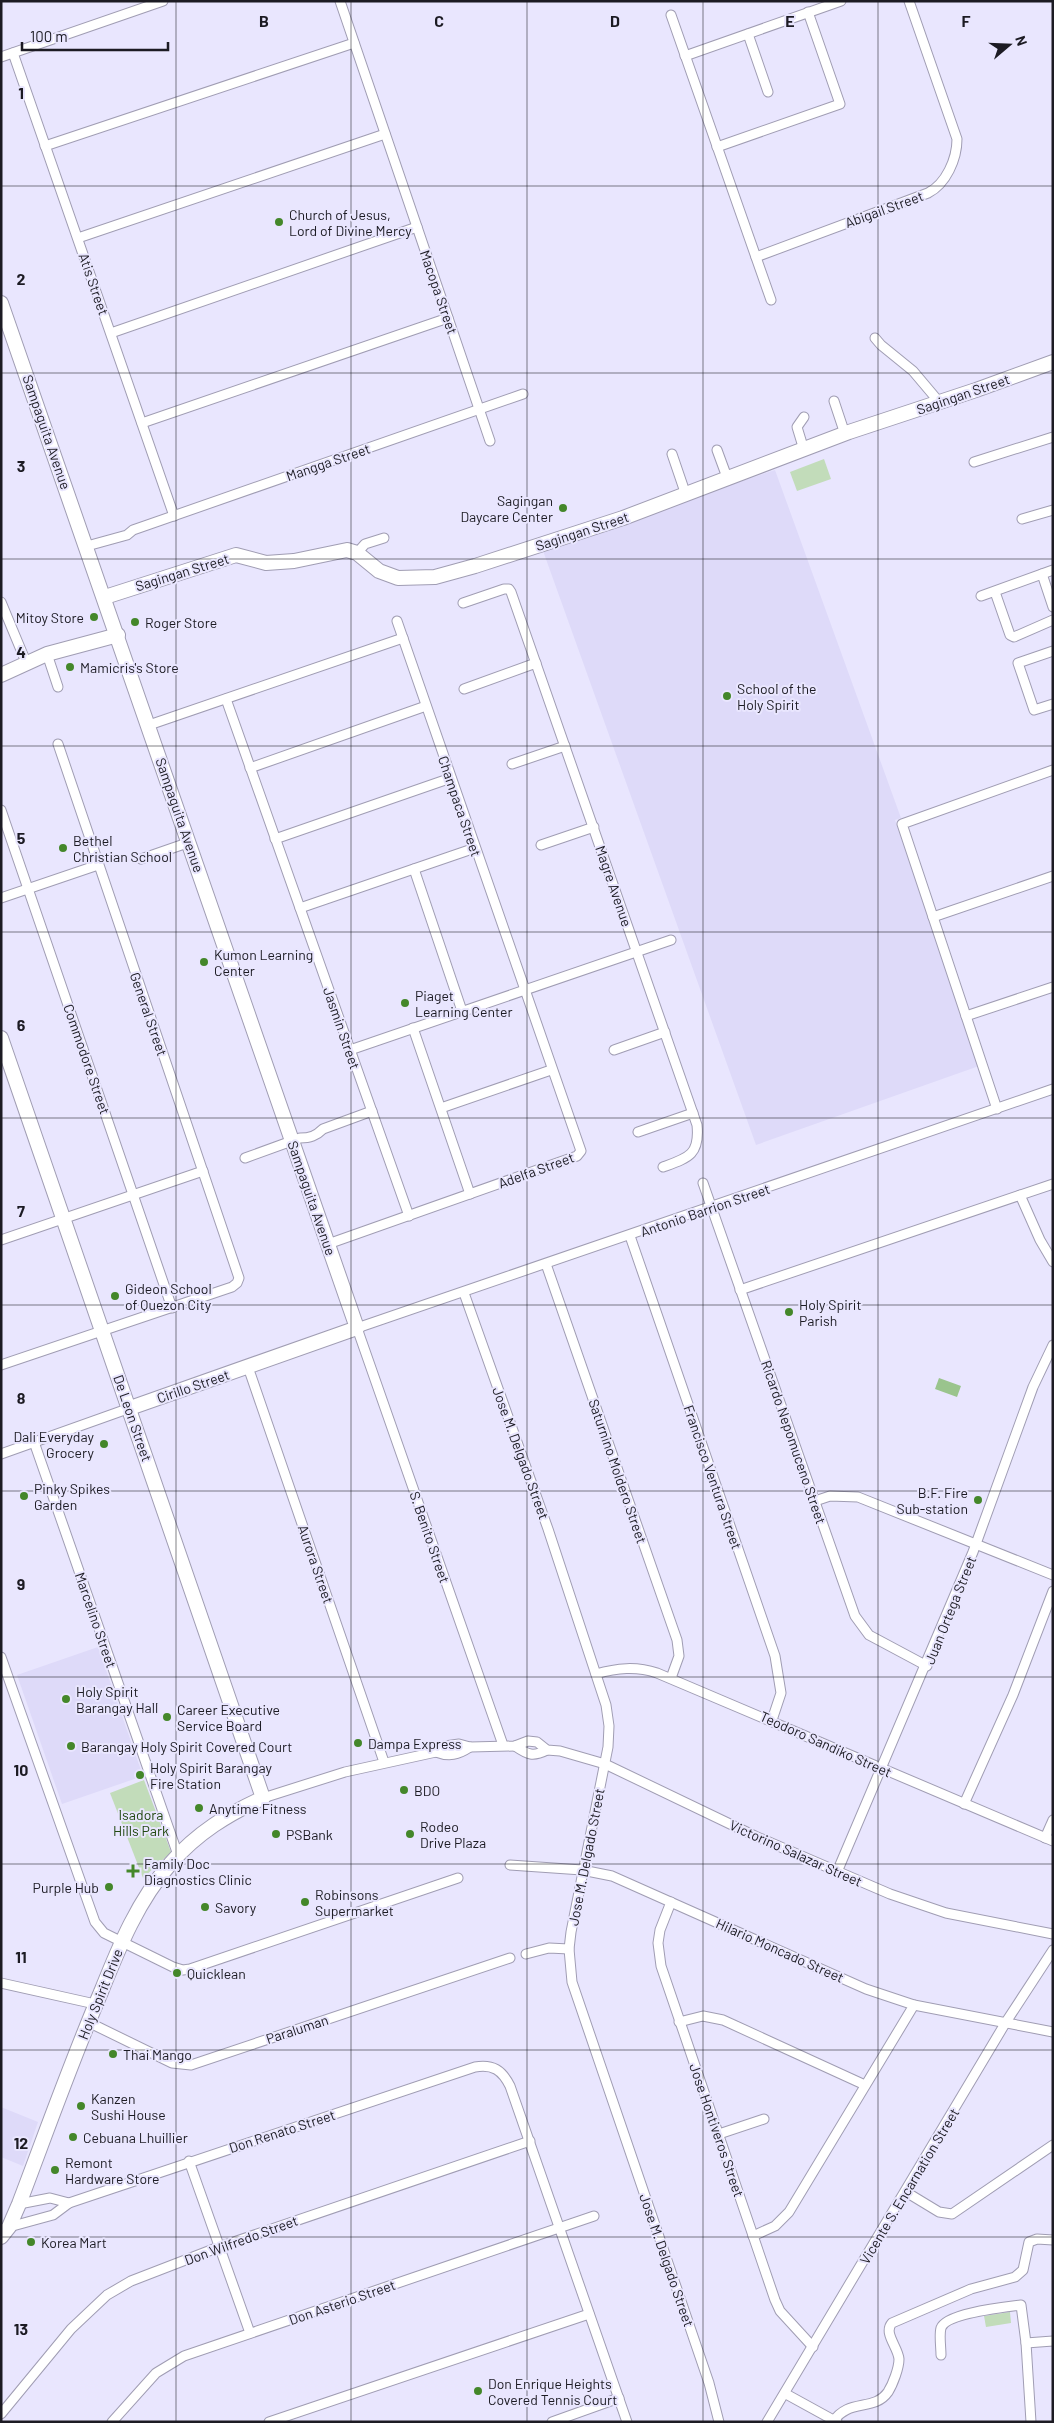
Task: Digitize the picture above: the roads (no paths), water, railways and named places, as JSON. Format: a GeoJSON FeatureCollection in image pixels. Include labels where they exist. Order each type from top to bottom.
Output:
{"type":"FeatureCollection","features":[{"type":"Feature","properties":{"kind":"main road","name":"Sampaguita Avenue"},"geometry":{"type":"LineString","coordinates":[[1,303],[296,1139],[328,1244],[357,1328]]}},
{"type":"Feature","properties":{"kind":"main road","name":"Sagingan Street"},"geometry":{"type":"LineString","coordinates":[[105,596],[236,555],[266,563],[294,561],[347,550],[357,553],[379,571],[398,578],[435,577],[475,566],[686,495],[845,434],[1053,362]]}},
{"type":"Feature","properties":{"kind":"main road"},"geometry":{"type":"LineString","coordinates":[[1,675],[46,654],[118,635]]}},
{"type":"Feature","properties":{"kind":"main road","name":"De Leon Street"},"geometry":{"type":"LineString","coordinates":[[1,1038],[263,1798]]}},
{"type":"Feature","properties":{"kind":"main road","name":"Cirillo Street"},"geometry":{"type":"LineString","coordinates":[[130,1408],[357,1328]]}},
{"type":"Feature","properties":{"kind":"main road","name":"Holy Spirit Drive"},"geometry":{"type":"LineString","coordinates":[[5,2232],[19,2204],[95,2004],[121,1942],[150,1890],[178,1855],[207,1829],[232,1813],[263,1798]]}},
{"type":"Feature","properties":{"kind":"street"},"geometry":{"type":"LineString","coordinates":[[1,57],[163,1]]}},
{"type":"Feature","properties":{"kind":"street","name":"Macopa Street"},"geometry":{"type":"LineString","coordinates":[[340,1],[490,441]]}},
{"type":"Feature","properties":{"kind":"street"},"geometry":{"type":"LineString","coordinates":[[685,56],[840,1]]}},
{"type":"Feature","properties":{"kind":"street","name":"Abigail Street"},"geometry":{"type":"LineString","coordinates":[[756,257],[928,193],[942,181],[955,154],[957,139],[909,1]]}},
{"type":"Feature","properties":{"kind":"street"},"geometry":{"type":"LineString","coordinates":[[717,147],[840,104],[808,12]]}},
{"type":"Feature","properties":{"kind":"street"},"geometry":{"type":"LineString","coordinates":[[671,15],[771,300]]}},
{"type":"Feature","properties":{"kind":"street"},"geometry":{"type":"LineString","coordinates":[[748,34],[768,92]]}},
{"type":"Feature","properties":{"kind":"street"},"geometry":{"type":"LineString","coordinates":[[45,146],[354,43]]}},
{"type":"Feature","properties":{"kind":"street","name":"Atis Street"},"geometry":{"type":"LineString","coordinates":[[13,53],[174,516]]}},
{"type":"Feature","properties":{"kind":"street"},"geometry":{"type":"LineString","coordinates":[[78,238],[385,134]]}},
{"type":"Feature","properties":{"kind":"street"},"geometry":{"type":"LineString","coordinates":[[111,333],[417,227]]}},
{"type":"Feature","properties":{"kind":"street"},"geometry":{"type":"LineString","coordinates":[[142,423],[448,318]]}},
{"type":"Feature","properties":{"kind":"street"},"geometry":{"type":"LineString","coordinates":[[875,338],[913,371],[940,402]]}},
{"type":"Feature","properties":{"kind":"street","name":"Mangga Street"},"geometry":{"type":"LineString","coordinates":[[87,546],[125,529],[134,530],[523,394]]}},
{"type":"Feature","properties":{"kind":"street"},"geometry":{"type":"LineString","coordinates":[[834,401],[845,434]]}},
{"type":"Feature","properties":{"kind":"street"},"geometry":{"type":"LineString","coordinates":[[804,417],[797,427],[804,450]]}},
{"type":"Feature","properties":{"kind":"street"},"geometry":{"type":"LineString","coordinates":[[974,462],[1053,437]]}},
{"type":"Feature","properties":{"kind":"street"},"geometry":{"type":"LineString","coordinates":[[717,450],[728,480]]}},
{"type":"Feature","properties":{"kind":"street"},"geometry":{"type":"LineString","coordinates":[[672,454],[686,495]]}},
{"type":"Feature","properties":{"kind":"street"},"geometry":{"type":"LineString","coordinates":[[1022,519],[1053,510]]}},
{"type":"Feature","properties":{"kind":"street"},"geometry":{"type":"LineString","coordinates":[[357,553],[365,544],[384,538]]}},
{"type":"Feature","properties":{"kind":"street"},"geometry":{"type":"LineString","coordinates":[[981,596],[1053,570]]}},
{"type":"Feature","properties":{"kind":"street"},"geometry":{"type":"LineString","coordinates":[[1042,574],[1053,607]]}},
{"type":"Feature","properties":{"kind":"street","name":"Magre Avenue"},"geometry":{"type":"LineString","coordinates":[[463,603],[509,589],[536,663],[693,1114],[698,1137],[696,1147],[687,1157],[663,1167]]}},
{"type":"Feature","properties":{"kind":"street"},"geometry":{"type":"LineString","coordinates":[[995,592],[1010,635],[1014,637],[1053,620]]}},
{"type":"Feature","properties":{"kind":"street"},"geometry":{"type":"LineString","coordinates":[[1,602],[26,662]]}},
{"type":"Feature","properties":{"kind":"street","name":"Champaca Street"},"geometry":{"type":"LineString","coordinates":[[397,622],[524,990]]}},
{"type":"Feature","properties":{"kind":"street"},"geometry":{"type":"LineString","coordinates":[[149,725],[402,638]]}},
{"type":"Feature","properties":{"kind":"street"},"geometry":{"type":"LineString","coordinates":[[1053,651],[1018,663],[1034,710],[1053,704]]}},
{"type":"Feature","properties":{"kind":"street"},"geometry":{"type":"LineString","coordinates":[[46,654],[58,687]]}},
{"type":"Feature","properties":{"kind":"street"},"geometry":{"type":"LineString","coordinates":[[464,689],[536,663]]}},
{"type":"Feature","properties":{"kind":"street","name":"Jasmin Street"},"geometry":{"type":"LineString","coordinates":[[226,699],[408,1216]]}},
{"type":"Feature","properties":{"kind":"street"},"geometry":{"type":"LineString","coordinates":[[250,768],[426,706]]}},
{"type":"Feature","properties":{"kind":"street","name":"General Street"},"geometry":{"type":"LineString","coordinates":[[58,744],[239,1273],[237,1283],[232,1287],[172,1308]]}},
{"type":"Feature","properties":{"kind":"street"},"geometry":{"type":"LineString","coordinates":[[512,764],[565,746]]}},
{"type":"Feature","properties":{"kind":"street"},"geometry":{"type":"LineString","coordinates":[[997,1109],[902,824],[1053,770]]}},
{"type":"Feature","properties":{"kind":"street"},"geometry":{"type":"LineString","coordinates":[[275,839],[451,778]]}},
{"type":"Feature","properties":{"kind":"street","name":"Commodore Street"},"geometry":{"type":"LineString","coordinates":[[1,810],[172,1308]]}},
{"type":"Feature","properties":{"kind":"street"},"geometry":{"type":"LineString","coordinates":[[541,845],[594,827]]}},
{"type":"Feature","properties":{"kind":"street"},"geometry":{"type":"LineString","coordinates":[[141,859],[190,842]]}},
{"type":"Feature","properties":{"kind":"street"},"geometry":{"type":"LineString","coordinates":[[300,908],[475,848]]}},
{"type":"Feature","properties":{"kind":"street"},"geometry":{"type":"LineString","coordinates":[[1,898],[98,865]]}},
{"type":"Feature","properties":{"kind":"street"},"geometry":{"type":"LineString","coordinates":[[414,869],[462,1012]]}},
{"type":"Feature","properties":{"kind":"street"},"geometry":{"type":"LineString","coordinates":[[932,917],[1053,876]]}},
{"type":"Feature","properties":{"kind":"street"},"geometry":{"type":"LineString","coordinates":[[350,1050],[671,940]]}},
{"type":"Feature","properties":{"kind":"street"},"geometry":{"type":"LineString","coordinates":[[966,1016],[1053,987]]}},
{"type":"Feature","properties":{"kind":"street","name":"Adelfa Street"},"geometry":{"type":"LineString","coordinates":[[328,1244],[579,1154],[578,1140],[551,1070],[524,990]]}},
{"type":"Feature","properties":{"kind":"street"},"geometry":{"type":"LineString","coordinates":[[413,1028],[470,1194]]}},
{"type":"Feature","properties":{"kind":"street"},"geometry":{"type":"LineString","coordinates":[[614,1050],[665,1032]]}},
{"type":"Feature","properties":{"kind":"street"},"geometry":{"type":"LineString","coordinates":[[441,1108],[551,1070]]}},
{"type":"Feature","properties":{"kind":"street","name":"Antonio Barrion Street"},"geometry":{"type":"LineString","coordinates":[[357,1328],[630,1236],[1053,1089]]}},
{"type":"Feature","properties":{"kind":"street"},"geometry":{"type":"LineString","coordinates":[[245,1158],[296,1139],[308,1138],[318,1134],[323,1129],[372,1111]]}},
{"type":"Feature","properties":{"kind":"street"},"geometry":{"type":"LineString","coordinates":[[638,1132],[693,1114]]}},
{"type":"Feature","properties":{"kind":"street"},"geometry":{"type":"LineString","coordinates":[[1,1240],[203,1171]]}},
{"type":"Feature","properties":{"kind":"street","name":"Ricardo Nepomuceno Street"},"geometry":{"type":"LineString","coordinates":[[703,1183],[860,1626],[880,1642],[927,1666]]}},
{"type":"Feature","properties":{"kind":"street"},"geometry":{"type":"LineString","coordinates":[[740,1290],[1053,1184]]}},
{"type":"Feature","properties":{"kind":"street"},"geometry":{"type":"LineString","coordinates":[[1020,1196],[1040,1240],[1053,1262]]}},
{"type":"Feature","properties":{"kind":"street","name":"Francisco Ventura Street"},"geometry":{"type":"LineString","coordinates":[[630,1236],[775,1656],[781,1693],[772,1720]]}},
{"type":"Feature","properties":{"kind":"street","name":"Saturnino Moldero Street"},"geometry":{"type":"LineString","coordinates":[[546,1264],[677,1640],[679,1656],[670,1678]]}},
{"type":"Feature","properties":{"kind":"street","name":"Jose M. Delgado Street"},"geometry":{"type":"LineString","coordinates":[[464,1293],[548,1529],[596,1674],[609,1726],[605,1764],[582,1870],[569,1949],[572,1982],[709,2383],[719,2422]]}},
{"type":"Feature","properties":{"kind":"street"},"geometry":{"type":"LineString","coordinates":[[1,1365],[172,1308]]}},
{"type":"Feature","properties":{"kind":"street","name":"S. Benito Street"},"geometry":{"type":"LineString","coordinates":[[357,1328],[503,1746]]}},
{"type":"Feature","properties":{"kind":"street","name":"Juan Ortega Street"},"geometry":{"type":"LineString","coordinates":[[838,1872],[927,1666],[977,1544],[1033,1387],[1053,1345]]}},
{"type":"Feature","properties":{"kind":"street","name":"Aurora Street"},"geometry":{"type":"LineString","coordinates":[[248,1367],[384,1762]]}},
{"type":"Feature","properties":{"kind":"street","name":"Cirillo Street"},"geometry":{"type":"LineString","coordinates":[[1,1454],[130,1408]]}},
{"type":"Feature","properties":{"kind":"street","name":"Marcelino Street"},"geometry":{"type":"LineString","coordinates":[[34,1442],[178,1855]]}},
{"type":"Feature","properties":{"kind":"street"},"geometry":{"type":"LineString","coordinates":[[815,1500],[837,1495],[858,1497],[1053,1575]]}},
{"type":"Feature","properties":{"kind":"street"},"geometry":{"type":"LineString","coordinates":[[964,1804],[1013,1695],[1053,1591]]}},
{"type":"Feature","properties":{"kind":"street"},"geometry":{"type":"LineString","coordinates":[[1,1658],[95,1922],[104,1933],[177,1969],[190,1969],[458,1878]]}},
{"type":"Feature","properties":{"kind":"street","name":"Teodoro Sandiko Street"},"geometry":{"type":"LineString","coordinates":[[596,1674],[617,1669],[637,1668],[670,1678],[1049,1840]]}},
{"type":"Feature","properties":{"kind":"street","name":"Victorino Salazar Street"},"geometry":{"type":"LineString","coordinates":[[263,1798],[384,1762],[436,1752],[447,1756],[460,1754],[470,1747],[515,1746],[537,1742],[547,1750],[569,1753],[605,1764],[755,1836],[890,1894],[946,1913],[1053,1934]]}},
{"type":"Feature","properties":{"kind":"street","name":"Victorino Salazar Street"},"geometry":{"type":"LineString","coordinates":[[515,1746],[531,1755],[547,1750]]}},
{"type":"Feature","properties":{"kind":"street"},"geometry":{"type":"LineString","coordinates":[[1049,1840],[1053,1820]]}},
{"type":"Feature","properties":{"kind":"street","name":"Hilario Moncado Street"},"geometry":{"type":"LineString","coordinates":[[510,1865],[582,1870],[612,1876],[866,1989],[914,2005],[1053,2032]]}},
{"type":"Feature","properties":{"kind":"street","name":"Jose Hontiveros Street"},"geometry":{"type":"LineString","coordinates":[[671,1902],[660,1930],[658,1943],[662,1966],[679,2022],[780,2311],[813,2347]]}},
{"type":"Feature","properties":{"kind":"street"},"geometry":{"type":"LineString","coordinates":[[526,1954],[549,1948],[569,1949]]}},
{"type":"Feature","properties":{"kind":"street","name":"Vicente S. Encarnation Street"},"geometry":{"type":"LineString","coordinates":[[767,2422],[786,2394],[1006,2022],[1053,1950]]}},
{"type":"Feature","properties":{"kind":"street","name":"Paraluman"},"geometry":{"type":"LineString","coordinates":[[88,2022],[181,2066],[192,2064],[510,1958]]}},
{"type":"Feature","properties":{"kind":"street"},"geometry":{"type":"LineString","coordinates":[[1,1983],[95,2004]]}},
{"type":"Feature","properties":{"kind":"street"},"geometry":{"type":"LineString","coordinates":[[753,2236],[776,2226],[789,2212],[914,2005]]}},
{"type":"Feature","properties":{"kind":"street"},"geometry":{"type":"LineString","coordinates":[[679,2022],[703,2016],[723,2020],[865,2085]]}},
{"type":"Feature","properties":{"kind":"street","name":"Don Renato Street"},"geometry":{"type":"LineString","coordinates":[[5,2232],[53,2215],[69,2203],[189,2161],[486,2065],[504,2074],[530,2141]]}},
{"type":"Feature","properties":{"kind":"street"},"geometry":{"type":"LineString","coordinates":[[718,2134],[764,2119]]}},
{"type":"Feature","properties":{"kind":"street"},"geometry":{"type":"LineString","coordinates":[[530,2141],[627,2422]]}},
{"type":"Feature","properties":{"kind":"street","name":"Don Wilfredo Street"},"geometry":{"type":"LineString","coordinates":[[1,2414],[72,2329],[107,2295],[131,2280],[220,2247],[530,2141]]}},
{"type":"Feature","properties":{"kind":"street"},"geometry":{"type":"LineString","coordinates":[[906,2192],[940,2212],[952,2214],[1053,2145]]}},
{"type":"Feature","properties":{"kind":"street"},"geometry":{"type":"LineString","coordinates":[[189,2161],[250,2333]]}},
{"type":"Feature","properties":{"kind":"street","name":"Don Renato Street"},"geometry":{"type":"LineString","coordinates":[[19,2204],[50,2198],[69,2203]]}},
{"type":"Feature","properties":{"kind":"street","name":"Don Asterio Street"},"geometry":{"type":"LineString","coordinates":[[112,2422],[156,2373],[184,2356],[594,2216]]}},
{"type":"Feature","properties":{"kind":"street"},"geometry":{"type":"LineString","coordinates":[[786,2394],[834,2421],[839,2413],[845,2409],[875,2402],[889,2391],[899,2365],[898,2354],[889,2333],[889,2327],[892,2323],[971,2289],[1015,2277],[1023,2270],[1029,2242],[1037,2239],[1053,2240]]}},
{"type":"Feature","properties":{"kind":"street"},"geometry":{"type":"LineString","coordinates":[[941,2355],[941,2329],[945,2323],[972,2313],[1021,2305],[1026,2343],[1030,2422]]}},
{"type":"Feature","properties":{"kind":"street"},"geometry":{"type":"LineString","coordinates":[[269,2422],[589,2314]]}},
{"type":"Feature","properties":{"kind":"street"},"geometry":{"type":"LineString","coordinates":[[1026,2343],[1053,2341]]}},
{"type":"Feature","properties":{"kind":"street"},"geometry":{"type":"LineString","coordinates":[[552,2422],[619,2398]]}},
{"type":"Feature","properties":{"kind":"place","name":"Church of Jesus, Lord of Divine Mercy"},"geometry":{"type":"Point","coordinates":[279,222]}},
{"type":"Feature","properties":{"kind":"place","name":"Sagingan Daycare Center"},"geometry":{"type":"Point","coordinates":[563,508]}},
{"type":"Feature","properties":{"kind":"place","name":"Mitoy Store"},"geometry":{"type":"Point","coordinates":[94,617]}},
{"type":"Feature","properties":{"kind":"place","name":"Roger Store"},"geometry":{"type":"Point","coordinates":[135,622]}},
{"type":"Feature","properties":{"kind":"place","name":"Mamicris's Store"},"geometry":{"type":"Point","coordinates":[70,667]}},
{"type":"Feature","properties":{"kind":"place","name":"School of the Holy Spirit"},"geometry":{"type":"Point","coordinates":[727,696]}},
{"type":"Feature","properties":{"kind":"place","name":"Bethel Christian School"},"geometry":{"type":"Point","coordinates":[63,848]}},
{"type":"Feature","properties":{"kind":"place","name":"Kumon Learning Center"},"geometry":{"type":"Point","coordinates":[204,962]}},
{"type":"Feature","properties":{"kind":"place","name":"Piaget Learning Center"},"geometry":{"type":"Point","coordinates":[405,1003]}},
{"type":"Feature","properties":{"kind":"place","name":"Gideon School of Quezon City"},"geometry":{"type":"Point","coordinates":[115,1296]}},
{"type":"Feature","properties":{"kind":"place","name":"Holy Spirit Parish"},"geometry":{"type":"Point","coordinates":[789,1312]}},
{"type":"Feature","properties":{"kind":"place","name":"Dali Everyday Grocery"},"geometry":{"type":"Point","coordinates":[104,1444]}},
{"type":"Feature","properties":{"kind":"place","name":"Pinky Spikes Garden"},"geometry":{"type":"Point","coordinates":[24,1496]}},
{"type":"Feature","properties":{"kind":"place","name":"B.F. Fire Sub-station"},"geometry":{"type":"Point","coordinates":[978,1500]}},
{"type":"Feature","properties":{"kind":"place","name":"Holy Spirit Barangay Hall"},"geometry":{"type":"Point","coordinates":[66,1699]}},
{"type":"Feature","properties":{"kind":"place","name":"Career Executive Service Board"},"geometry":{"type":"Point","coordinates":[167,1717]}},
{"type":"Feature","properties":{"kind":"place","name":"Dampa Express"},"geometry":{"type":"Point","coordinates":[358,1743]}},
{"type":"Feature","properties":{"kind":"place","name":"Barangay Holy Spirit Covered Court"},"geometry":{"type":"Point","coordinates":[71,1746]}},
{"type":"Feature","properties":{"kind":"place","name":"Holy Spirit Barangay Fire Station"},"geometry":{"type":"Point","coordinates":[140,1775]}},
{"type":"Feature","properties":{"kind":"place","name":"BDO"},"geometry":{"type":"Point","coordinates":[404,1790]}},
{"type":"Feature","properties":{"kind":"place","name":"Anytime Fitness"},"geometry":{"type":"Point","coordinates":[199,1808]}},
{"type":"Feature","properties":{"kind":"place","name":"PSBank"},"geometry":{"type":"Point","coordinates":[276,1834]}},
{"type":"Feature","properties":{"kind":"place","name":"Rodeo Drive Plaza"},"geometry":{"type":"Point","coordinates":[410,1834]}},
{"type":"Feature","properties":{"kind":"place","name":"Family Doc Diagnostics Clinic"},"geometry":{"type":"Point","coordinates":[133,1871]}},
{"type":"Feature","properties":{"kind":"place","name":"Purple Hub"},"geometry":{"type":"Point","coordinates":[109,1887]}},
{"type":"Feature","properties":{"kind":"place","name":"Robinsons Supermarket"},"geometry":{"type":"Point","coordinates":[305,1902]}},
{"type":"Feature","properties":{"kind":"place","name":"Savory"},"geometry":{"type":"Point","coordinates":[205,1907]}},
{"type":"Feature","properties":{"kind":"place","name":"Quicklean"},"geometry":{"type":"Point","coordinates":[177,1973]}},
{"type":"Feature","properties":{"kind":"place","name":"Thai Mango"},"geometry":{"type":"Point","coordinates":[113,2054]}},
{"type":"Feature","properties":{"kind":"place","name":"Kanzen Sushi House"},"geometry":{"type":"Point","coordinates":[81,2106]}},
{"type":"Feature","properties":{"kind":"place","name":"Cebuana Lhuillier"},"geometry":{"type":"Point","coordinates":[73,2137]}},
{"type":"Feature","properties":{"kind":"place","name":"Remont Hardware Store"},"geometry":{"type":"Point","coordinates":[55,2170]}},
{"type":"Feature","properties":{"kind":"place","name":"Korea Mart"},"geometry":{"type":"Point","coordinates":[31,2242]}},
{"type":"Feature","properties":{"kind":"place","name":"Don Enrique Heights Covered Tennis Court"},"geometry":{"type":"Point","coordinates":[478,2391]}},
{"type":"Feature","properties":{"kind":"park label","name":"Isadora Hills Park"},"geometry":{"type":"Point","coordinates":[141,1822]}}]}
